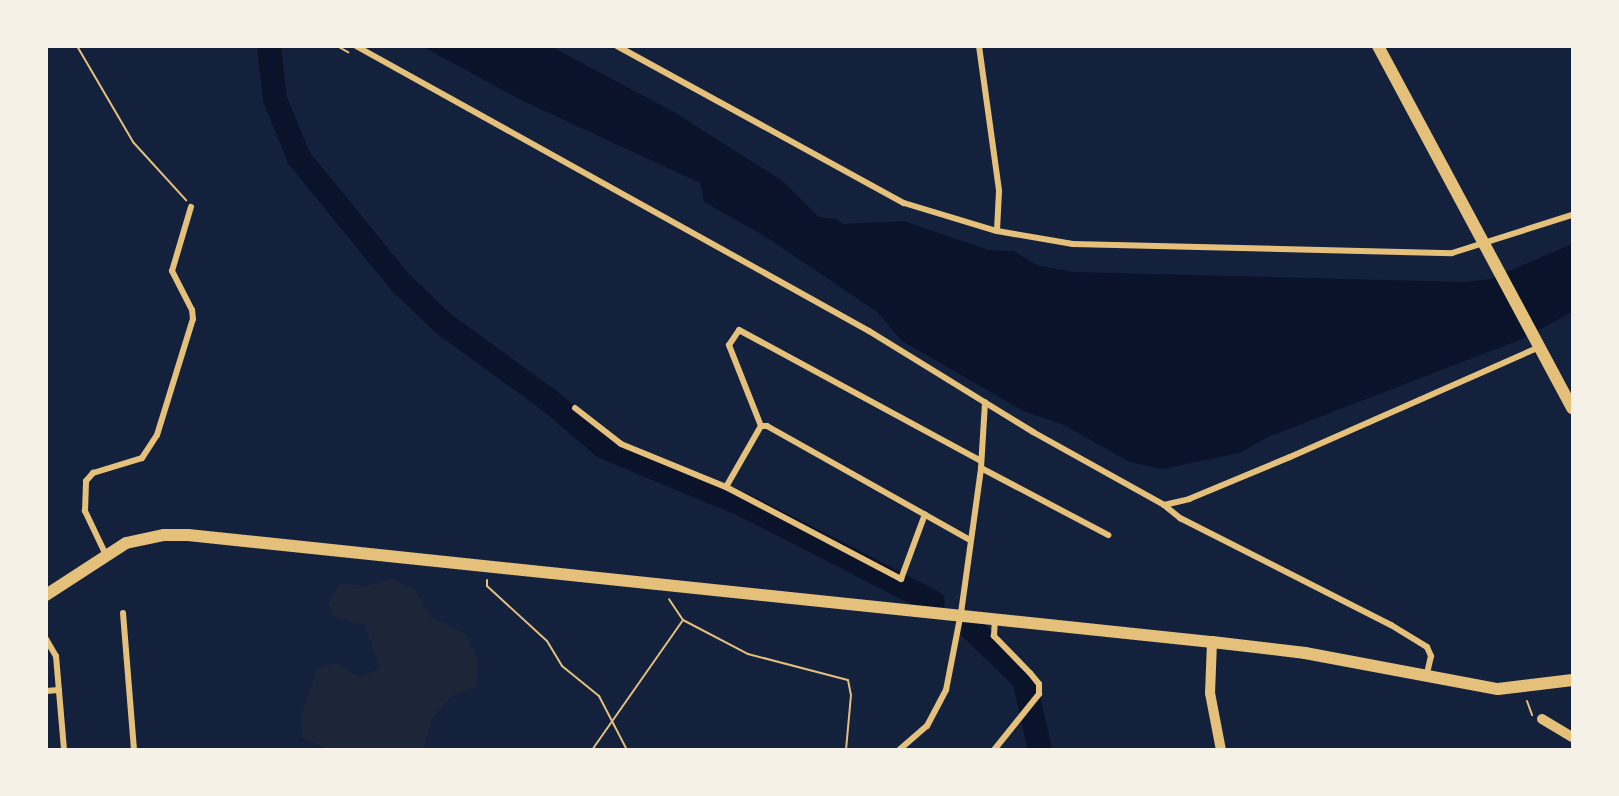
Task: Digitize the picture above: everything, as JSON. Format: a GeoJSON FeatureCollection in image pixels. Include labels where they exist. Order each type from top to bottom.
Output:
{"type":"FeatureCollection","features":[{"type":"Feature","properties":{"kind":"main road"},"geometry":{"type":"LineString","coordinates":[[1378,46],[1572,408]]}},
{"type":"Feature","properties":{"kind":"main road"},"geometry":{"type":"LineString","coordinates":[[46,596],[105,554],[146,538],[188,535],[961,613],[1212,642],[1305,653],[1498,689],[1572,680]]}},
{"type":"Feature","properties":{"kind":"street"},"geometry":{"type":"LineString","coordinates":[[356,46],[869,332],[1164,505],[1180,518],[1309,581],[1427,647],[1431,656],[1426,677]]}},
{"type":"Feature","properties":{"kind":"street"},"geometry":{"type":"LineString","coordinates":[[617,46],[904,203],[997,231],[1073,244],[1452,253],[1487,247],[1516,231],[1572,215]]}},
{"type":"Feature","properties":{"kind":"street"},"geometry":{"type":"LineString","coordinates":[[979,46],[999,191],[997,231]]}},
{"type":"Feature","properties":{"kind":"street"},"geometry":{"type":"LineString","coordinates":[[105,554],[85,511],[87,481],[93,474],[142,458],[150,452],[157,435],[193,319],[192,310],[172,271],[191,207]]}},
{"type":"Feature","properties":{"kind":"street"},"geometry":{"type":"LineString","coordinates":[[761,426],[729,345],[739,330],[1108,535]]}},
{"type":"Feature","properties":{"kind":"street"},"geometry":{"type":"LineString","coordinates":[[1164,505],[1189,499],[1280,461],[1540,346]]}},
{"type":"Feature","properties":{"kind":"street"},"geometry":{"type":"LineString","coordinates":[[899,750],[927,726],[939,708],[961,613],[981,465],[985,402]]}},
{"type":"Feature","properties":{"kind":"street"},"geometry":{"type":"LineString","coordinates":[[574,408],[621,444],[726,487],[901,579],[925,514]]}},
{"type":"Feature","properties":{"kind":"street"},"geometry":{"type":"LineString","coordinates":[[726,487],[761,426]]}},
{"type":"Feature","properties":{"kind":"street"},"geometry":{"type":"LineString","coordinates":[[761,426],[767,426],[970,540]]}},
{"type":"Feature","properties":{"kind":"street"},"geometry":{"type":"LineString","coordinates":[[123,613],[134,750]]}},
{"type":"Feature","properties":{"kind":"street"},"geometry":{"type":"LineString","coordinates":[[994,750],[1039,694],[1039,684],[994,636],[995,618]]}},
{"type":"Feature","properties":{"kind":"street"},"geometry":{"type":"LineString","coordinates":[[46,639],[56,656],[64,750]]}},
{"type":"Feature","properties":{"kind":"street"},"geometry":{"type":"LineString","coordinates":[[1212,642],[1210,693],[1221,750]]}},
{"type":"Feature","properties":{"kind":"street"},"geometry":{"type":"LineString","coordinates":[[46,691],[59,690]]}},
{"type":"Feature","properties":{"kind":"street"},"geometry":{"type":"LineString","coordinates":[[1542,719],[1572,737]]}},
{"type":"Feature","properties":{"kind":"path"},"geometry":{"type":"LineString","coordinates":[[77,46],[133,142],[191,207]]}},
{"type":"Feature","properties":{"kind":"path"},"geometry":{"type":"LineString","coordinates":[[486,566],[487,586],[529,622],[562,666],[599,696],[613,718],[627,750]]}},
{"type":"Feature","properties":{"kind":"path"},"geometry":{"type":"LineString","coordinates":[[660,583],[682,620],[748,654],[848,680],[851,695],[846,750]]}},
{"type":"Feature","properties":{"kind":"path"},"geometry":{"type":"LineString","coordinates":[[592,750],[682,620]]}},
{"type":"Feature","properties":{"kind":"shaded area"},"geometry":{"type":"Polygon","coordinates":[[[423,47],[552,47],[674,112],[784,182],[819,217],[837,219],[843,224],[904,221],[988,250],[1014,251],[1037,265],[1074,272],[1465,282],[1490,279],[1572,244],[1572,312],[1522,339],[1268,437],[1240,453],[1162,469],[1129,462],[1064,425],[1023,411],[902,341],[877,312],[766,237],[704,202],[700,183],[523,101],[423,47]]]}},
{"type":"Feature","properties":{"kind":"shaded area"},"geometry":{"type":"Polygon","coordinates":[[[391,579],[415,590],[431,617],[466,634],[478,661],[476,686],[452,696],[433,717],[423,749],[326,749],[302,738],[301,717],[318,668],[336,663],[361,678],[380,668],[365,625],[335,618],[328,603],[340,584],[367,586],[391,579]]]}},
{"type":"Feature","properties":{"kind":"waterway"},"geometry":{"type":"LineString","coordinates":[[269,46],[275,99],[299,158],[400,282],[444,324],[550,401],[604,447],[746,506],[933,602]]}},
{"type":"Feature","properties":{"kind":"waterway"},"geometry":{"type":"LineString","coordinates":[[971,628],[1024,679],[1040,750]]}}]}
